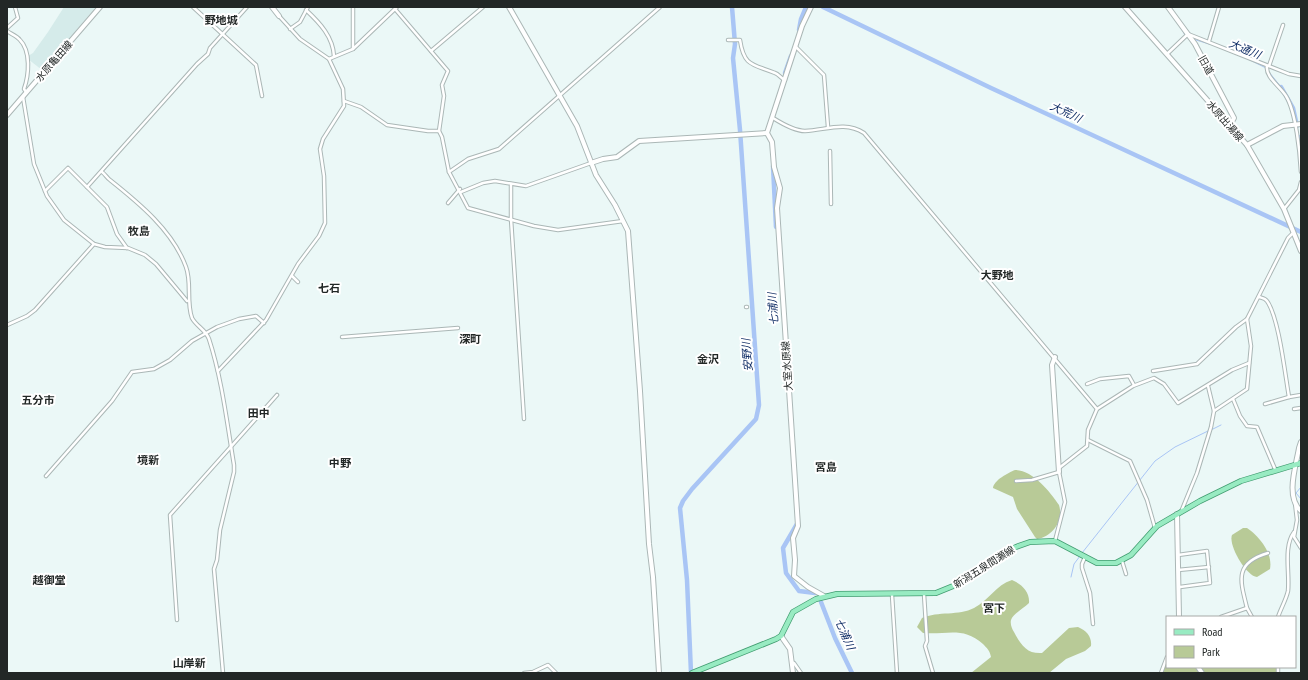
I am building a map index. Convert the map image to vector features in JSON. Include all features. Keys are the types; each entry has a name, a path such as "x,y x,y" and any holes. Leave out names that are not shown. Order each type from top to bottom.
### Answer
{"main road":[{"path":"1055,541 1097,563 1108,564 1122,561 1131,555 1155,528 1179,513 1241,481 1275,469 1298,463"},
{"name":"新潟五泉間瀬線","path":"781,636 790,616 797,608 824,596 837,594 924,594 949,588 963,582 1021,544 1055,541"},
{"path":"694,672 773,641 781,636"}],"street":[{"path":"15,7 18,18 7,29 20,40 25,48 28,73 24,88 27,93"},
{"name":"水原亀田線","path":"7,115 100,7"},
{"path":"193,7 256,65 262,96"},
{"path":"87,187 197,64 208,54 210,48 247,7"},
{"path":"218,372 264,323 305,254 324,228 326,204 320,149 323,139 344,106 342,84 329,59 312,49 290,29 272,7"},
{"path":"352,7 353,49"},
{"path":"431,51 483,7"},
{"path":"509,7 577,126 596,175 624,221 629,238 659,673"},
{"path":"449,172 468,159 499,149 560,94 574,85 588,69 660,7"},
{"path":"448,203 460,191 483,183 495,181 526,186 603,159 617,157 640,141 767,133 811,7"},
{"name":"水原出湯線","path":"1125,7 1247,145 1284,209 1301,251"},
{"name":"旧道","path":"1168,7 1188,34 1234,118 1230,125"},
{"path":"1209,41 1219,7"},
{"path":"290,29 300,22 307,8 332,42 334,56"},
{"path":"329,59 353,49 396,8 448,73 442,85 444,96 439,131 442,137 449,172 468,208 534,226 558,230 624,221"},
{"path":"1283,26 1267,72 1290,103 1297,124 1301,172"},
{"path":"1166,54 1188,34 1209,41 1289,74 1301,76"},
{"path":"729,40 740,40 742,54 751,64 778,73 781,78 786,80"},
{"path":"796,47 823,73 828,127"},
{"path":"23,97 34,164 45,191 64,220 94,244 128,248 145,255 152,260 188,303"},
{"path":"344,101 361,107 387,125 428,131 439,131"},
{"path":"773,118 805,131 828,127 855,128 868,136 1055,357 1097,409"},
{"path":"1247,145 1283,126 1297,124"},
{"name":"大室水原線","path":"767,133 772,142 774,167 780,193 777,208 798,526 793,538 795,560 794,576 808,587 824,596"},
{"path":"830,151 831,204"},
{"path":"45,191 68,168 107,207 117,234 128,248"},
{"path":"102,172 129,194 173,242 186,268 188,303 192,318 206,333 209,339 218,372 234,472 223,518 217,560 214,569 223,673"},
{"path":"1284,209 1298,190 1301,182"},
{"path":"511,184 511,219 524,419"},
{"path":"1153,371 1197,364 1236,327 1247,319 1288,238 1294,233"},
{"path":"7,325 27,316 35,310 94,244"},
{"path":"292,276 298,282"},
{"path":"1259,297 1265,299 1268,304 1276,326 1289,396"},
{"path":"46,476 112,401 132,372 154,369 206,333 239,319 256,316 264,323"},
{"path":"1214,411 1247,388 1251,346 1247,319"},
{"path":"342,337 458,328"},
{"path":"1055,357 1052,365 1059,470 1065,502 1055,541"},
{"path":"1016,482 1032,480 1059,470 1087,446 1088,430 1097,409 1134,385 1154,378 1164,384 1178,402 1208,386 1232,370 1249,363"},
{"path":"1087,384 1100,380 1129,376 1134,385"},
{"path":"1179,616 1179,513 1197,473 1210,431 1214,411 1208,386"},
{"path":"177,620 170,515 277,395"},
{"path":"1265,404 1289,396 1301,395"},
{"path":"1233,399 1240,416 1247,426 1257,427 1275,469"},
{"path":"1294,409 1301,408"},
{"path":"1088,440 1130,461 1139,481 1155,528"},
{"path":"1301,442 1292,492 1295,503 1296,520 1294,537 1301,548"},
{"path":"1295,503 1301,510"},
{"path":"1278,616 1288,590 1290,545 1291,536 1294,532"},
{"path":"1178,555 1207,551 1209,567 1210,583 1180,587"},
{"path":"1251,616 1247,608 1242,578 1244,567 1249,561 1268,552"},
{"path":"1082,555 1082,568 1090,593 1094,624"},
{"path":"1122,561 1126,574"},
{"path":"1178,570 1209,567"},
{"path":"924,594 927,642 925,646 933,673"},
{"path":"892,595 897,673"},
{"path":"1224,616 1247,608"},
{"path":"781,636 790,649 792,673"},
{"path":"1161,673 1166,660"},
{"path":"792,662 801,673"},
{"path":"524,673 533,672 548,666 556,673"}],"shaded area":[{"path":"64,7 96,7 42,70 28,59 28,56 33,53"}],"green space":[{"path":"1015,470 1022,471 1034,478 1046,488 1059,505 1060,517 1056,527 1052,532 1042,538 1037,539 1035,537 1017,509 1013,497 993,488 996,482"},
{"path":"1243,528 1247,528 1260,540 1269,557 1270,569 1257,577 1243,566 1235,552 1231,540 1232,535"},
{"path":"1012,580 1025,589 1029,599 1029,603 1011,620 1013,631 1025,648 1032,652 1042,653 1069,628 1078,627 1084,630 1088,635 1091,640 1091,646 1085,651 1066,659 1049,673 971,673 991,657 987,648 976,638 954,632 923,633 917,627 922,618 928,616 962,612 974,608 1001,585"},
{"path":"1166,657 1166,668 1277,668 1279,673 1161,673"}],"waterway":[{"name":"安野川","path":"691,673 687,580 680,508 683,501 692,489 756,419 759,405 740,130 733,58 735,44 732,7"},
{"name":"七浦川","path":"799,30 801,19 806,7"},
{"name":"大荒川","path":"823,7 991,88 1301,232"},
{"name":"大通川","path":"1181,28 1185,35"},
{"name":"大通川","path":"1193,39 1209,44"},
{"name":"七浦川","path":"785,73 791,56"},
{"name":"大通川","path":"1246,58 1266,68"},
{"name":"大通川","path":"1269,72 1281,87"},
{"name":"大通川","path":"1281,87 1293,108 1297,126"},
{"name":"大通川","path":"1299,137 1301,151"},
{"name":"七浦川","path":"773,166 776,227"},
{"path":"1211,430 1221,425"},
{"path":"1082,553 1155,461 1175,447 1208,431"},
{"path":"1301,487 1296,493 1301,499"},
{"name":"七浦川","path":"797,524 783,548 786,573 799,591 815,593"},
{"path":"1071,577 1074,564 1080,556"},
{"name":"七浦川","path":"821,602 835,638 852,673"}],"district":[{"name":"野地城","path":"221,20"},
{"name":"牧島","path":"139,231"},
{"name":"大野地","path":"997,275"},
{"name":"七石","path":"329,288"},
{"name":"深町","path":"470,339"},
{"name":"金沢","path":"708,359"},
{"name":"五分市","path":"38,400"},
{"name":"田中","path":"259,413"},
{"name":"境新","path":"148,460"},
{"name":"中野","path":"340,463"},
{"name":"宮島","path":"826,467"},
{"name":"越御堂","path":"49,580"},
{"name":"宮下","path":"994,608"},
{"name":"山岸新","path":"189,663"}]}
